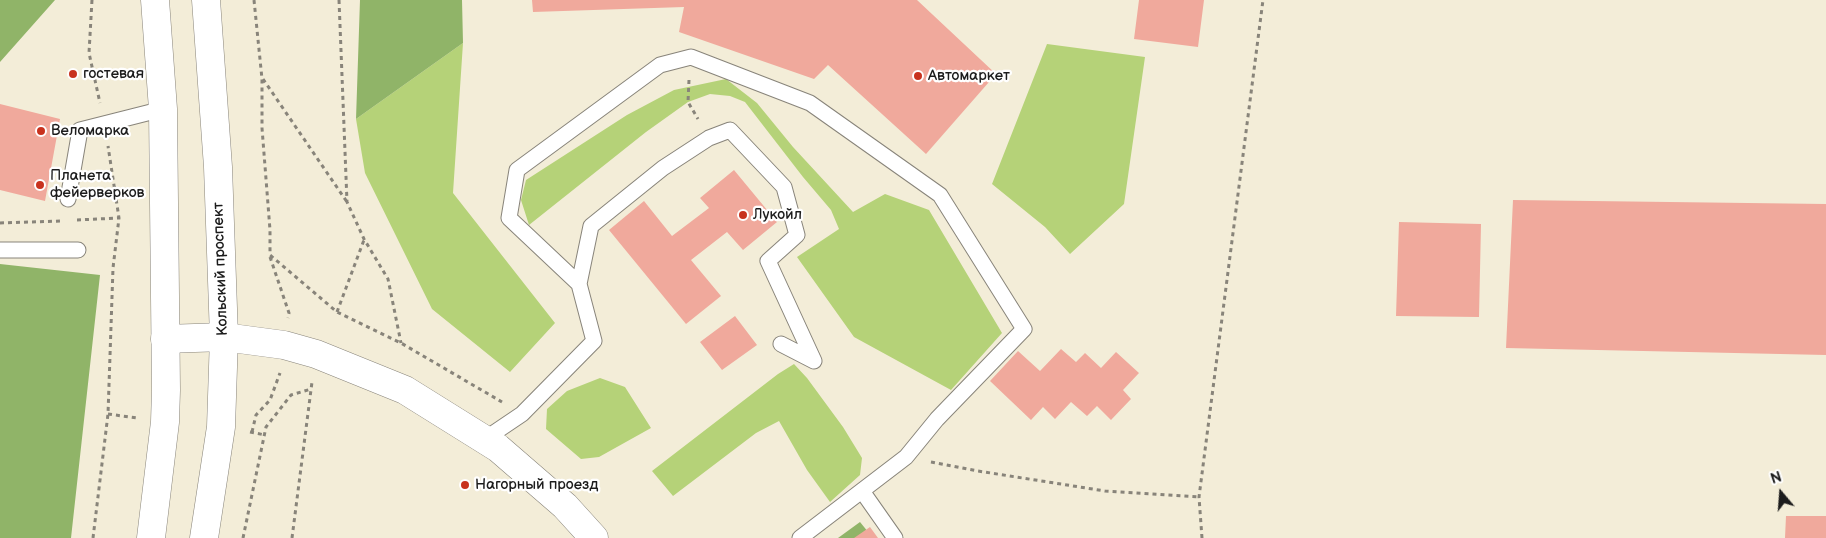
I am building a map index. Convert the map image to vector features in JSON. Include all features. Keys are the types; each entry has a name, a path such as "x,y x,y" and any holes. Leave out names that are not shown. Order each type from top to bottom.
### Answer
{"main road":[{"path":"151,538 165,422 163,109 155,0"},
{"name":"Кольский проспект","path":"204,538 221,427 224,337 218,167 206,0"},
{"path":"165,339 224,337 284,345 316,354 405,390 485,439 565,506 594,538"}],"lane":[{"path":"579,284 509,218 517,170 660,65 691,57 810,103 940,195 1024,329 937,419 906,457 800,538"},
{"path":"68,199 80,130 163,109"},
{"path":"485,439 522,414 594,342 579,284 591,226 663,168 709,138 730,130 784,187 797,234 768,260 814,361 781,344"},
{"path":"0,250 78,250"},
{"path":"862,491 895,538"}],"path":[{"path":"92,0 89,53 104,124 119,218 113,268 108,414 93,538"},
{"path":"254,0 262,79 262,128 270,230 270,255 337,312 401,343 522,414"},
{"path":"339,0 347,202"},
{"path":"1202,538 1199,497 1263,0"},
{"path":"691,57 688,102 709,138"},
{"path":"262,79 347,202 364,239 388,280 401,343"},
{"path":"337,312 364,239"},
{"path":"292,538 316,354"},
{"path":"243,538 266,427 291,395 311,389"},
{"path":"252,432 264,435"},
{"path":"906,457 978,471 1105,491 1199,497"}],"green space":[{"path":"0,0 55,0 0,62"},
{"path":"360,0 462,0 463,43 356,119"},
{"path":"463,43 453,193 555,323 510,372 432,309 365,173 356,119"},
{"path":"1047,44 1145,57 1124,204 1070,254 1045,227 992,184"},
{"path":"726,79 757,103 793,147 853,212 885,194 929,210 1002,333 951,390 854,337 797,257 839,229 831,210 745,102 730,96 710,94 688,102 646,132 529,225 521,200 526,180 627,115 674,90"},
{"path":"0,264 100,275 71,538 0,538"},
{"path":"794,364 807,378 843,427 862,458 860,475 830,502 807,470 779,421 756,433 673,496 652,471 778,374"},
{"path":"600,378 625,387 651,428 599,457 581,459 546,429 547,409 567,391"},
{"path":"860,522 873,538 838,538"}],"building":[{"name":"Автомаркет","path":"532,0 917,0 996,74 926,154 828,65 814,79 679,32 684,7 533,12"},
{"path":"1139,0 1204,0 1198,47 1134,39"},
{"path":"0,104 60,119 45,201 0,190"},
{"path":"734,170 777,222 743,250 727,232 691,260 721,296 686,324 609,230 644,201 672,236 709,208 700,198"},
{"path":"1513,200 1826,204 1826,355 1506,348"},
{"path":"1399,222 1481,224 1479,317 1396,316"},
{"path":"735,316 757,345 722,370 700,342"},
{"path":"1061,349 1076,362 1085,353 1101,368 1116,352 1139,373 1123,390 1131,399 1111,420 1097,406 1087,416 1071,402 1055,419 1043,407 1031,420 990,381 1018,351 1040,371"},
{"path":"1786,516 1826,516 1826,538 1785,538"},
{"path":"870,527 878,538 854,538"}],"place":[{"name":"гостевая","path":"73,74"},
{"name":"Автомаркет","path":"918,76"},
{"name":"Веломарка","path":"41,131"},
{"name":"Планета фейерверков","path":"40,185"},
{"name":"Лукойл","path":"743,215"},
{"name":"Нагорный проезд","path":"465,485"}]}
